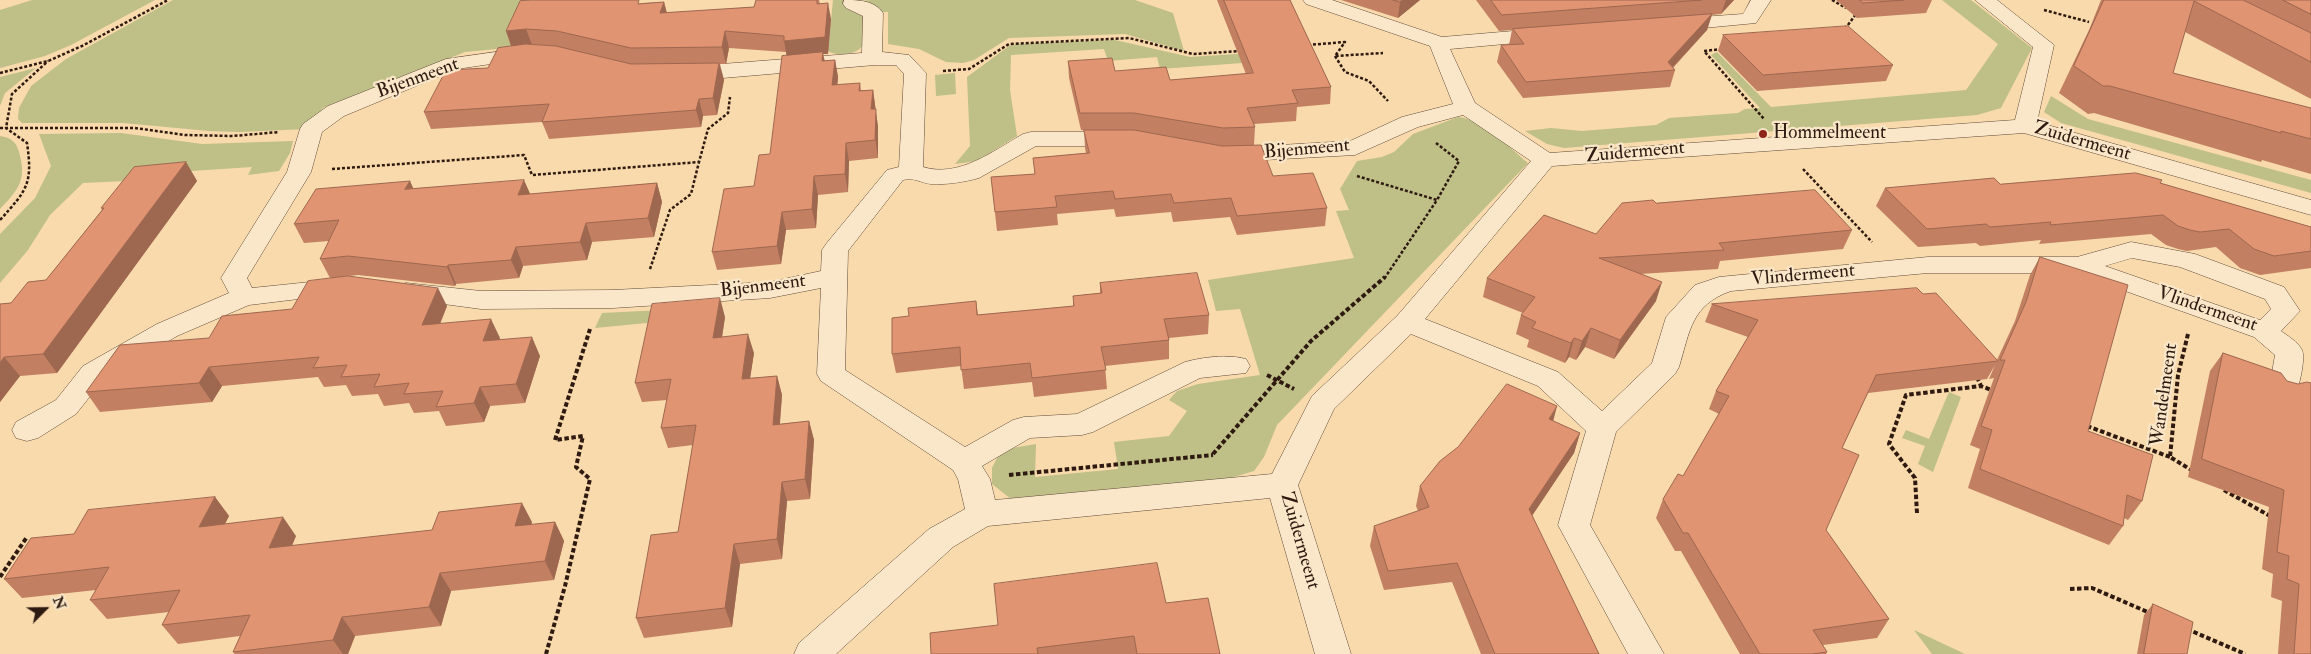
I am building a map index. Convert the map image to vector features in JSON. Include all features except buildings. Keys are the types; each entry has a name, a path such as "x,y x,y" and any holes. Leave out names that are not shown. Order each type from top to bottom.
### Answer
{"street":[{"path":"854,0 854,4 873,13 872,57"},
{"path":"1313,0 1440,46 1570,33"},
{"path":"1650,26 1749,19 1761,0"},
{"path":"1985,0 2044,45 2025,126"},
{"path":"1440,46 1466,108 1545,160"},
{"name":"Bijenmeent","path":"311,129 336,111 453,63 532,53 555,55"},
{"path":"664,73 734,72 872,57 902,59 915,73 911,172 932,177 971,173 1031,139 1144,140"},
{"name":"Bijenmeent","path":"1203,151 1222,155 1310,152 1355,148 1410,122 1466,108"},
{"name":"Zuidermeent","path":"1333,654 1282,485 1322,403 1407,322 1545,160 2025,126 2311,208"},
{"path":"244,297 234,278 299,172 311,129"},
{"name":"Bijenmeent","path":"911,172 895,175 835,250 831,374 964,462 974,479 982,514"},
{"name":"Vlindermeent","path":"1602,428 1666,367 1680,317 1704,291 1728,283 1928,265 2078,265 2131,250 2186,260 2276,293 2286,312 2264,331 2078,265"},
{"name":"Bijenmeent","path":"27,430 66,408 93,373 167,330 244,297 358,285 480,300 599,299 770,290 833,277"},
{"path":"1407,322 1548,378 1602,428 1574,525 1646,654"},
{"path":"2264,331 2289,352 2284,390"},
{"path":"964,462 1024,428 1082,424 1195,369 1236,366"},
{"path":"812,654 941,538 982,514 1282,485"}],"path":[{"path":"0,73 48,61 82,46 168,0"},
{"path":"2038,6 2089,22"},
{"path":"915,73 969,69 1009,44 1129,38 1193,54 1240,50"},
{"path":"1307,45 1345,42 1335,56"},
{"path":"1335,56 1440,46"},
{"path":"1213,454 1311,341 1385,278 1437,200 1459,161 1410,122 1369,81 1345,72 1335,56"},
{"path":"6,128 12,94 48,61"},
{"path":"640,297 670,210 691,194 708,129 728,113 734,72"},
{"path":"0,128 136,128 184,134 233,136 311,129"},
{"path":"0,220 28,188 31,166 27,143 6,128"},
{"path":"1310,152 1331,168 1437,200"},
{"path":"299,172 524,155 532,175 699,162"},
{"path":"546,654 565,586 590,479 576,467 583,436 555,440 599,299"},
{"name":"Wandelmeent","path":"2170,457 2178,375 2195,307"},
{"path":"1236,366 1264,374 1322,403"},
{"path":"1917,513 1915,478 1889,444 1906,395 1981,386 1999,393"},
{"name":"Wandelmeent","path":"2080,423 2170,457 2195,473"},
{"path":"2220,488 2262,514 2278,519"},
{"path":"0,577 27,537"},
{"path":"2070,589 2092,588 2155,615"},
{"path":"2182,627 2245,654"}],"green space":[{"path":"32,0 155,0 71,45 45,56 0,68 0,10"},
{"path":"173,0 543,0 527,46 465,52 323,108 306,129 240,132 209,131 123,123 22,123 18,119 19,108 31,86 66,59"},
{"path":"833,0 847,0 846,8 865,17 864,42 859,50 849,54 837,54 828,51"},
{"path":"1135,0 1173,13 1184,51 1125,34 1009,38 974,60 963,63 946,62 919,49 888,44 888,12 881,12 862,1"},
{"path":"1942,0 1971,0 2032,48 2001,108 1977,115 1564,148 1547,144 1525,131 1551,128 1582,131 1656,125 1669,118 1738,113 1745,109 1760,108 1711,55 1717,52 1771,107 1966,90 1998,44"},
{"path":"1115,40 1190,57 1252,53 1256,62 1160,69 1157,57 1108,61 1104,49 1011,55 1010,90 1017,136 977,161 955,164 970,146 967,77 1009,46 1017,44"},
{"path":"36,68 5,93 0,106 0,77"},
{"path":"955,73 956,94 936,96 935,75"},
{"path":"2051,96 2088,119 2311,180 2311,193 2061,123 2044,112"},
{"path":"1458,117 1478,123 1528,163 1277,425 1264,457 1254,471 1224,480 1016,503 992,484 992,468 1001,450 1036,444 1035,477 1118,469 1114,442 1169,436 1187,411 1169,400 1177,391 1198,384 1260,375 1240,309 1216,311 1208,280 1354,258 1336,211 1349,210 1340,189 1357,161 1382,157 1394,152 1413,134"},
{"path":"121,133 202,144 293,141 290,153 279,171 248,175 252,167 176,172 148,180 83,183 50,215 28,250 0,283 0,234 35,198 51,166 39,134"},
{"path":"0,136 10,139 15,143 19,152 22,177 12,196 0,209"},
{"path":"662,310 657,322 595,328 602,313"},
{"path":"1949,392 1961,397 1933,472 1918,464 1925,446 1902,438 1906,430 1929,439"},
{"path":"1914,630 1965,654 1932,654"}],"place":[{"name":"Hommelmeent","path":"1763,134"}]}
